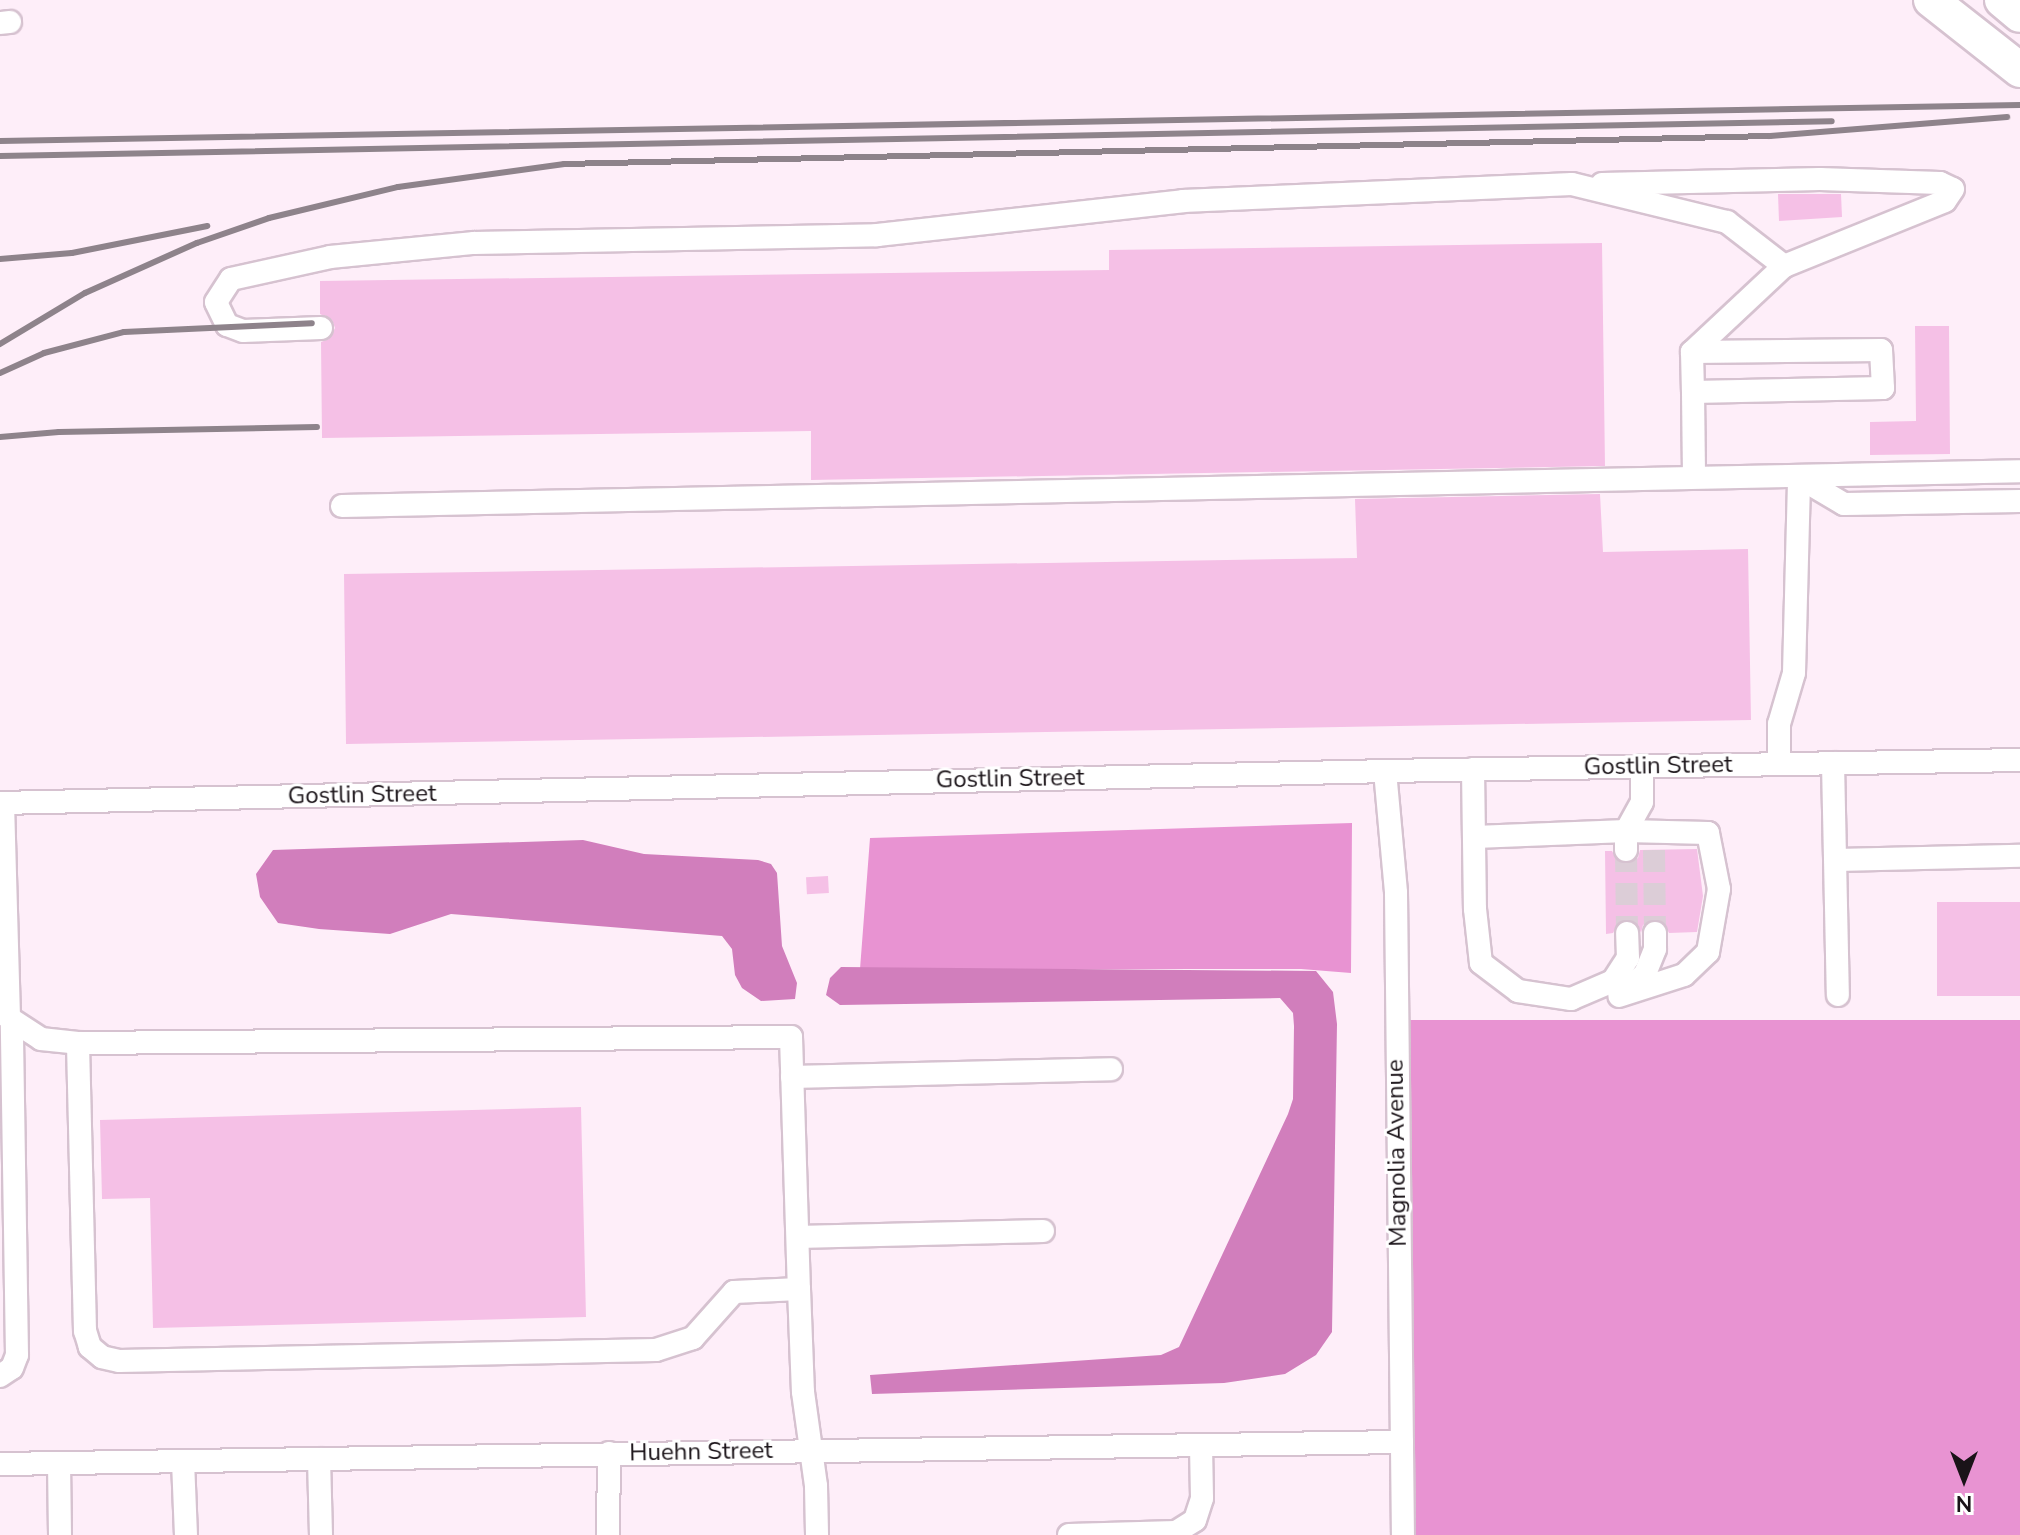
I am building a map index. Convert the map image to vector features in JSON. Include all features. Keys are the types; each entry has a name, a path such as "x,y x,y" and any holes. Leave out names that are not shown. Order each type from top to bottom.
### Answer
{"highway":[{"path":"1931,0 2020,70"},
{"path":"2002,0 2020,15"}],"street":[{"path":"321,328 243,331 227,325 216,302 231,279 330,257 474,243 877,235 1183,201 1572,184 1820,179 1940,183 1953,189 1945,201 1784,266 1692,352 1694,477"},
{"path":"1572,184 1727,222 1784,266"},
{"path":"1692,352 1881,350 1883,388 1693,392"},
{"path":"342,506 2020,471"},
{"path":"1799,477 1844,504 2020,501"},
{"path":"1779,764 1779,724 1794,673 1799,477"},
{"name":"Gostlin Street","path":"2,803 1473,769 2020,760"},
{"path":"1833,763 1838,995"},
{"path":"1642,766 1642,802 1654,841"},
{"path":"1473,769 1475,909 1481,963 1518,991 1571,999 1619,996 1684,975 1708,952 1719,889 1708,833 1654,841 1475,837"},
{"name":"Magnolia Avenue","path":"1385,771 1396,893 1395,1033 1403,1535"},
{"path":"1626,841 1642,802"},
{"path":"0,1376 12,1368 17,1355 12,1020 3,894 2,803"},
{"path":"1837,860 2020,856"},
{"path":"1571,999 1613,981 1628,958 1627,933"},
{"path":"1619,996 1645,974 1655,949 1655,933"},
{"path":"12,1020 41,1039 78,1043 791,1037 803,1392 817,1535"},
{"path":"78,1043 85,1331 90,1347 102,1357 119,1361 656,1350 693,1338 734,1292 799,1289"},
{"path":"792,1077 1111,1069"},
{"path":"798,1237 1043,1231"},
{"name":"Huehn Street","path":"0,1464 1402,1442"},
{"path":"1069,1535 1176,1532 1195,1520 1202,1498 1201,1445"},
{"path":"608,1535 609,1453"},
{"path":"319,1459 321,1535"},
{"path":"183,1461 186,1535"},
{"path":"59,1463 60,1535"}],"shaded area":[{"path":"1352,823 1351,973 1301,969 860,969 870,838"},
{"path":"583,840 644,854 758,860 771,864 777,873 782,946 797,983 795,999 761,1001 742,988 735,975 732,949 722,936 451,914 390,934 319,929 278,923 260,897 256,874 273,850"},
{"path":"841,967 1316,971 1333,992 1337,1024 1332,1332 1316,1355 1285,1374 1224,1383 872,1394 870,1375 1161,1355 1179,1347 1288,1114 1293,1099 1294,1026 1293,1013 1280,998 840,1005 826,995 830,978"},
{"path":"1395,1020 2020,1020 2020,1535 1395,1535"}],"building":[{"path":"1778,194 1841,194 1842,217 1779,221"},
{"path":"1602,243 1605,466 811,480 811,431 322,438 321,342 329,339 335,328 332,320 320,314 320,281 1109,270 1109,250"},
{"path":"1915,326 1949,326 1950,454 1870,455 1870,422 1916,421"},
{"path":"1600,494 1603,552 1748,549 1751,720 346,744 344,574 1357,558 1355,499"},
{"path":"1697,849 1703,896 1697,932 1669,933 1663,921 1654,919 1643,925 1641,933 1638,925 1627,919 1619,922 1613,933 1606,934 1605,851 1612,851 1618,862 1627,864 1638,858 1640,850"},
{"path":"828,876 829,893 807,894 806,877"},
{"path":"1937,902 2020,902 2020,996 1937,996"},
{"path":"581,1107 586,1317 153,1328 150,1198 102,1199 100,1120"}],"tunnel":[{"path":"1626,850 1627,933"},
{"path":"1654,850 1655,933"}],"railway":[{"path":"0,141 2020,105"},
{"path":"0,344 85,293 197,243 269,218 398,187 564,164 1770,136 2007,117"},
{"path":"0,156 1832,121"},
{"path":"0,259 72,253 207,226"},
{"path":"0,373 44,353 124,332 312,323"},
{"path":"0,437 59,432 317,427"}]}
